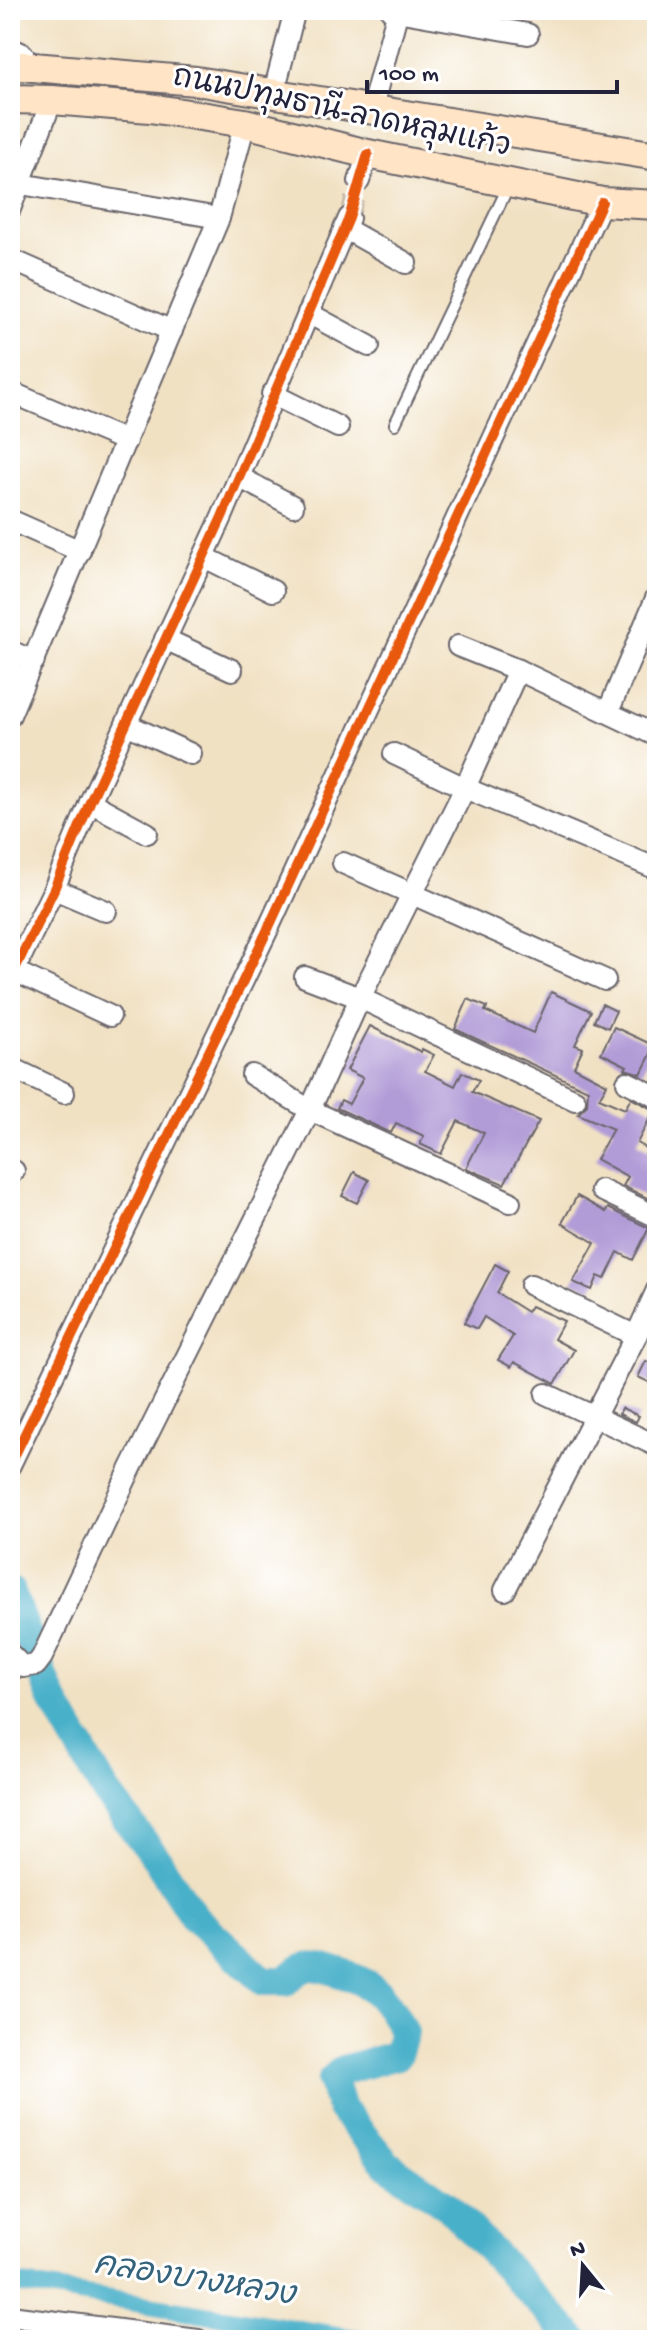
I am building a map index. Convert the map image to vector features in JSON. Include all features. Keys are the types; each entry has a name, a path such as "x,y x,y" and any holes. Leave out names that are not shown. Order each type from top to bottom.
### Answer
{"main road":[{"name":"ถนนปทุมธานี-ลาดหลุมแก้ว","path":"16,59 274,92 371,111 657,156"},
{"name":"ถนนปทุมธานี-ลาดหลุมแก้ว","path":"10,99 150,108 245,123 368,154 510,184 602,202 657,205"}],"street":[{"path":"274,92 295,10"},
{"path":"371,111 396,11 528,34"},
{"path":"10,209 52,100"},
{"path":"10,715 219,218 245,123"},
{"path":"359,181 368,154"},
{"path":"21,184 219,218"},
{"path":"10,1465 268,929 602,202"},
{"path":"110,1016 12,975 204,557 346,223 406,263"},
{"path":"10,259 172,331"},
{"path":"308,313 369,346"},
{"path":"10,392 126,441"},
{"path":"272,394 338,427"},
{"path":"239,477 293,506"},
{"path":"10,520 80,551"},
{"path":"204,557 273,591"},
{"path":"608,712 657,596"},
{"path":"165,639 232,670"},
{"path":"458,646 518,670 657,736"},
{"path":"10,651 34,661"},
{"path":"10,1654 23,1667 36,1665 42,1657 131,1468 310,1110 360,998 414,894 518,670"},
{"path":"126,724 191,754"},
{"path":"394,754 465,788 657,869"},
{"path":"90,802 147,833"},
{"path":"343,863 605,980"},
{"path":"54,889 106,911"},
{"path":"305,977 360,998 575,1100"},
{"path":"10,1067 64,1093"},
{"path":"252,1075 310,1110 510,1202"},
{"path":"627,1082 657,1097"},
{"path":"601,1190 657,1217"},
{"path":"531,1285 646,1327"},
{"path":"505,1590 595,1415 646,1327 657,1290"},
{"path":"546,1394 657,1446"},
{"path":"10,2316 198,2340"}],"lane":[{"path":"395,424 510,184"}],"building":[{"path":"551,992 591,1011 575,1045 583,1048 574,1067 607,1084 599,1098 625,1109 631,1098 654,1110 637,1143 657,1155 657,1203 623,1186 628,1177 596,1159 613,1129 578,1114 587,1105 588,1090 455,1029 468,999 487,1007 485,1011 533,1033"},
{"path":"602,1004 616,1011 608,1028 594,1021"},
{"path":"370,1026 421,1052 422,1049 434,1055 425,1071 455,1086 462,1072 479,1080 472,1092 539,1121 504,1184 466,1168 484,1133 458,1121 441,1154 420,1144 424,1136 396,1123 391,1133 337,1108 341,1100 349,1104 363,1078 347,1070"},
{"path":"614,1027 655,1046 641,1074 625,1069 627,1066 601,1053"},
{"path":"354,1172 369,1180 357,1203 342,1196"},
{"path":"577,1196 606,1212 608,1208 649,1228 633,1260 618,1252 605,1279 598,1276 592,1290 573,1282 595,1243 562,1223"},
{"path":"495,1264 508,1271 497,1293 527,1312 531,1306 564,1321 554,1339 574,1350 555,1384 514,1362 511,1367 498,1360 513,1336 484,1317 477,1329 464,1323"},
{"path":"646,1361 657,1366 657,1386 638,1377"},
{"path":"622,1408 639,1416 636,1422 619,1414"}],"waterway":[{"path":"10,1591 52,1698 105,1791 156,1858 194,1917 264,1981 286,1981 299,1970 310,1966 329,1969 361,1981 378,1993 391,2009 404,2032 397,2055 343,2070 332,2080 341,2109 387,2164 449,2207 575,2340"},
{"name":"คลองบางหลวง","path":"10,2283 369,2340"}],"tunnel":[{"path":"349,218 359,181"}],"cycle path":[{"path":"10,979 54,889 90,802 222,517 349,218 368,154"},
{"path":"10,1465 268,929 602,202"}]}
